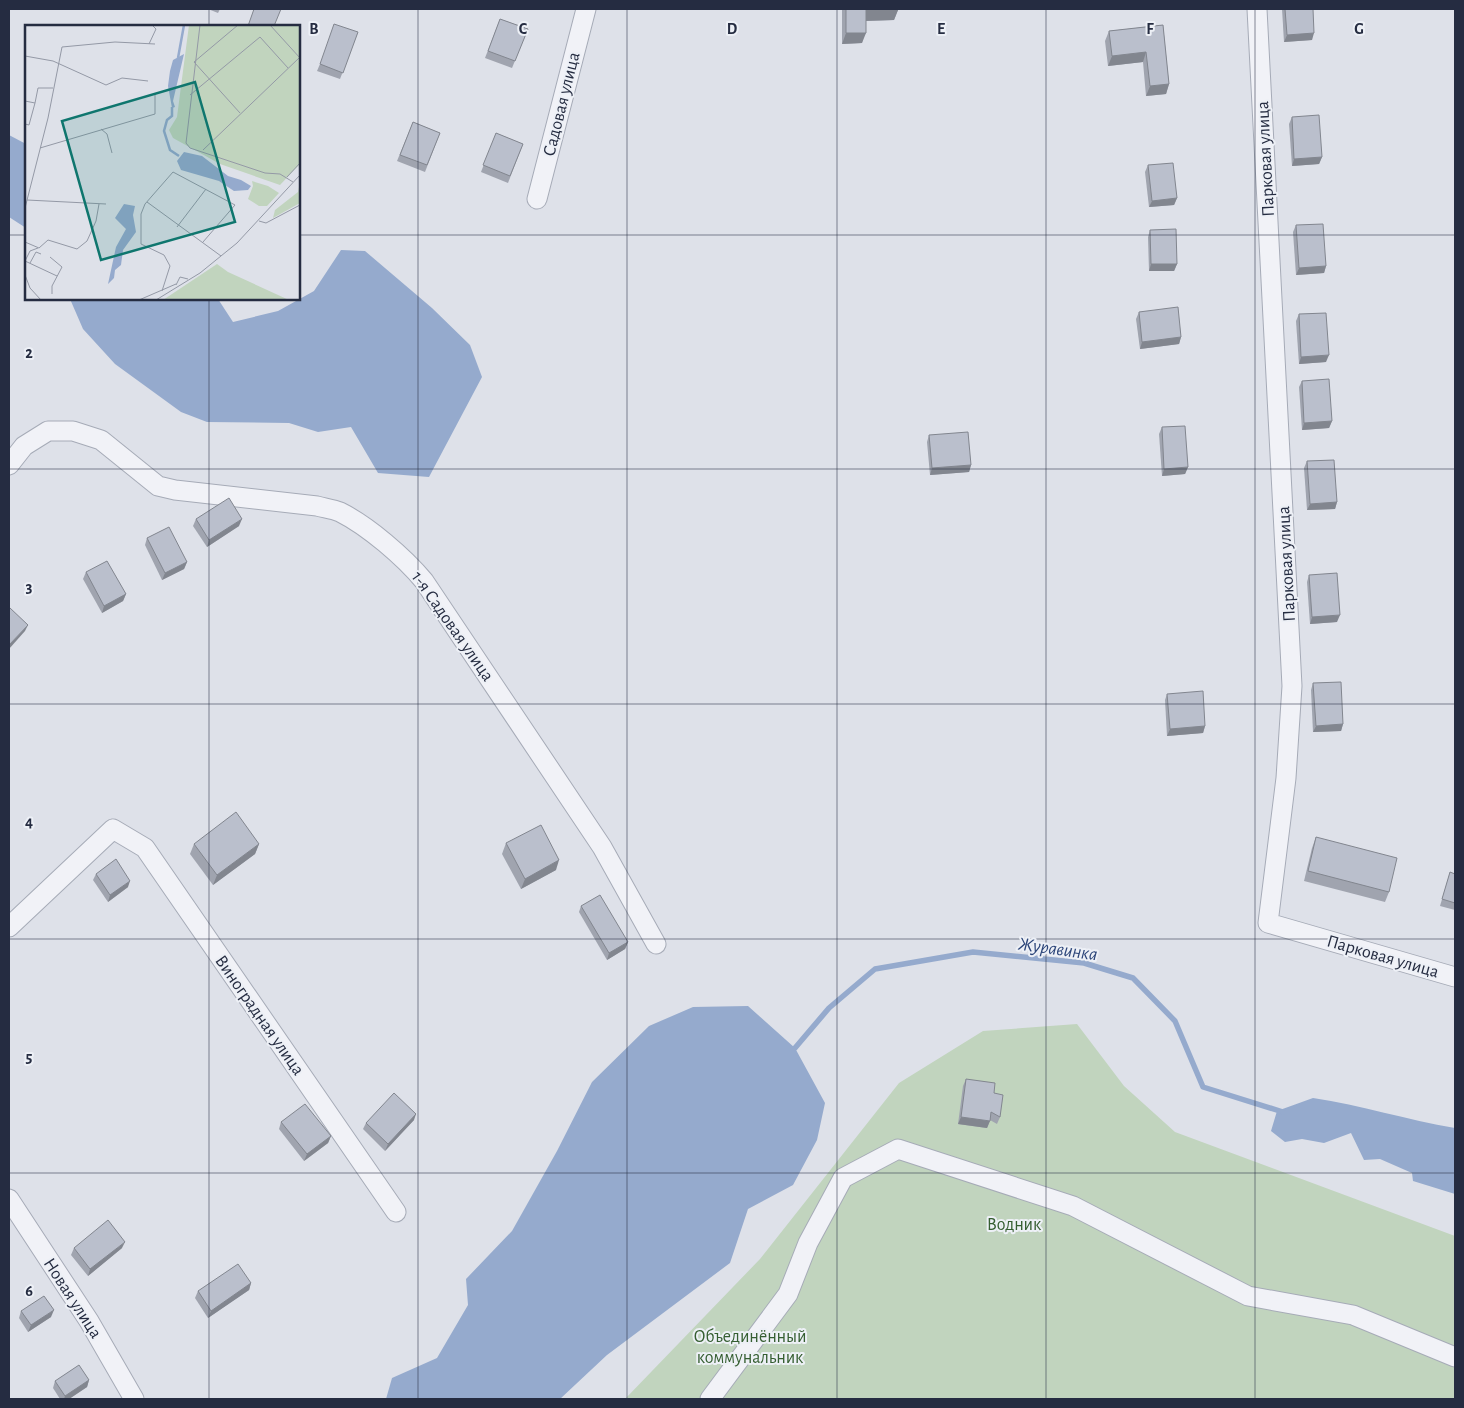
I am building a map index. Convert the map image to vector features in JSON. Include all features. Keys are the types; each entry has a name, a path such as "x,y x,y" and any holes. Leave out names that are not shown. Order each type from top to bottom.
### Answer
{"street":[{"name":"Садовая улица","path":"537,199 586,9"},
{"name":"Парковая улица","path":"1257,9 1292,686 1286,778 1268,923 1455,977"},
{"name":"1-я Садовая улица","path":"9,465 24,446 48,431 73,431 101,440 158,486 175,490 317,506 339,512 360,524 409,563 424,581 602,847 656,944"},
{"name":"Виноградная улица","path":"9,927 113,829 145,848 396,1212"},
{"path":"710,1399 788,1294 808,1243 844,1178 898,1149 1073,1206 1248,1296 1354,1314 1455,1357"},
{"name":"Новая улица","path":"9,1199 89,1321 134,1399"}],"green space":[{"name":"Водник","path":"1077,1024 1124,1086 1175,1132 1455,1236 1455,1399 625,1399 760,1259 899,1083 983,1031"}],"water":[{"path":"9,135 25,143 25,227 9,217"},
{"path":"341,250 365,251 432,308 470,345 482,377 429,477 378,473 351,427 318,432 289,423 207,422 181,412 115,364 83,329 70,300 219,300 233,322 278,311 314,291"},
{"path":"748,1006 795,1048 825,1103 817,1140 793,1185 748,1209 730,1263 607,1355 560,1399 386,1399 392,1378 437,1358 468,1305 466,1279 512,1231 557,1151 592,1082 649,1026 693,1007"},
{"path":"1313,1098 1455,1128 1455,1194 1413,1181 1412,1173 1380,1159 1364,1160 1351,1133 1324,1143 1302,1139 1285,1142 1271,1131 1277,1111"}],"building":[{"path":"254,9 281,9 274,25 248,25"},
{"path":"846,9 898,10 866,10 866,33 846,33"},
{"path":"1285,9 1313,9 1314,33 1287,35"},
{"path":"500,19 528,29 515,61 488,51"},
{"path":"334,24 358,32 343,73 320,64"},
{"path":"1163,25 1169,84 1150,86 1146,52 1112,56 1109,31"},
{"path":"1319,115 1322,157 1294,159 1292,117"},
{"path":"413,122 440,133 427,165 400,155"},
{"path":"496,133 523,144 510,176 483,165"},
{"path":"1173,163 1177,198 1152,201 1148,165"},
{"path":"1323,224 1326,266 1299,268 1296,225"},
{"path":"1176,229 1177,264 1151,264 1150,230"},
{"path":"1178,307 1181,337 1142,342 1139,312"},
{"path":"1326,313 1329,355 1301,357 1299,314"},
{"path":"1329,379 1332,421 1304,423 1302,381"},
{"path":"1185,426 1188,467 1164,469 1162,427"},
{"path":"968,432 971,465 932,468 929,435"},
{"path":"1334,460 1337,502 1310,504 1307,461"},
{"path":"229,498 242,519 209,540 196,519"},
{"path":"169,527 187,562 165,573 147,538"},
{"path":"107,561 126,594 104,606 86,572"},
{"path":"1337,573 1340,615 1312,617 1309,575"},
{"path":"10,608 28,625 9,645 9,610"},
{"path":"1341,682 1343,724 1316,726 1313,683"},
{"path":"1203,691 1205,726 1170,729 1167,694"},
{"path":"236,812 259,844 217,875 194,844"},
{"path":"541,825 559,860 525,879 506,843"},
{"path":"1316,837 1397,858 1389,892 1308,871"},
{"path":"116,859 130,881 110,895 96,874"},
{"path":"1450,872 1455,874 1455,903 1442,899"},
{"path":"600,895 628,942 609,953 581,906"},
{"path":"966,1079 995,1083 994,1093 1003,1095 1000,1117 991,1112 990,1121 961,1117"},
{"path":"394,1093 416,1114 388,1144 366,1123"},
{"path":"305,1104 331,1136 307,1154 281,1122"},
{"path":"108,1220 125,1242 90,1269 74,1248"},
{"path":"238,1264 251,1283 211,1311 198,1291"},
{"path":"44,1296 54,1310 31,1325 21,1311"},
{"path":"79,1365 89,1380 65,1396 55,1381"}],"waterway":[{"name":"Журавинка","path":"795,1048 829,1008 875,969 973,952 1084,963 1133,978 1175,1021 1203,1087 1283,1112"}],"park label":[{"name":"Объединённый коммунальник","path":"750,1346"}]}
